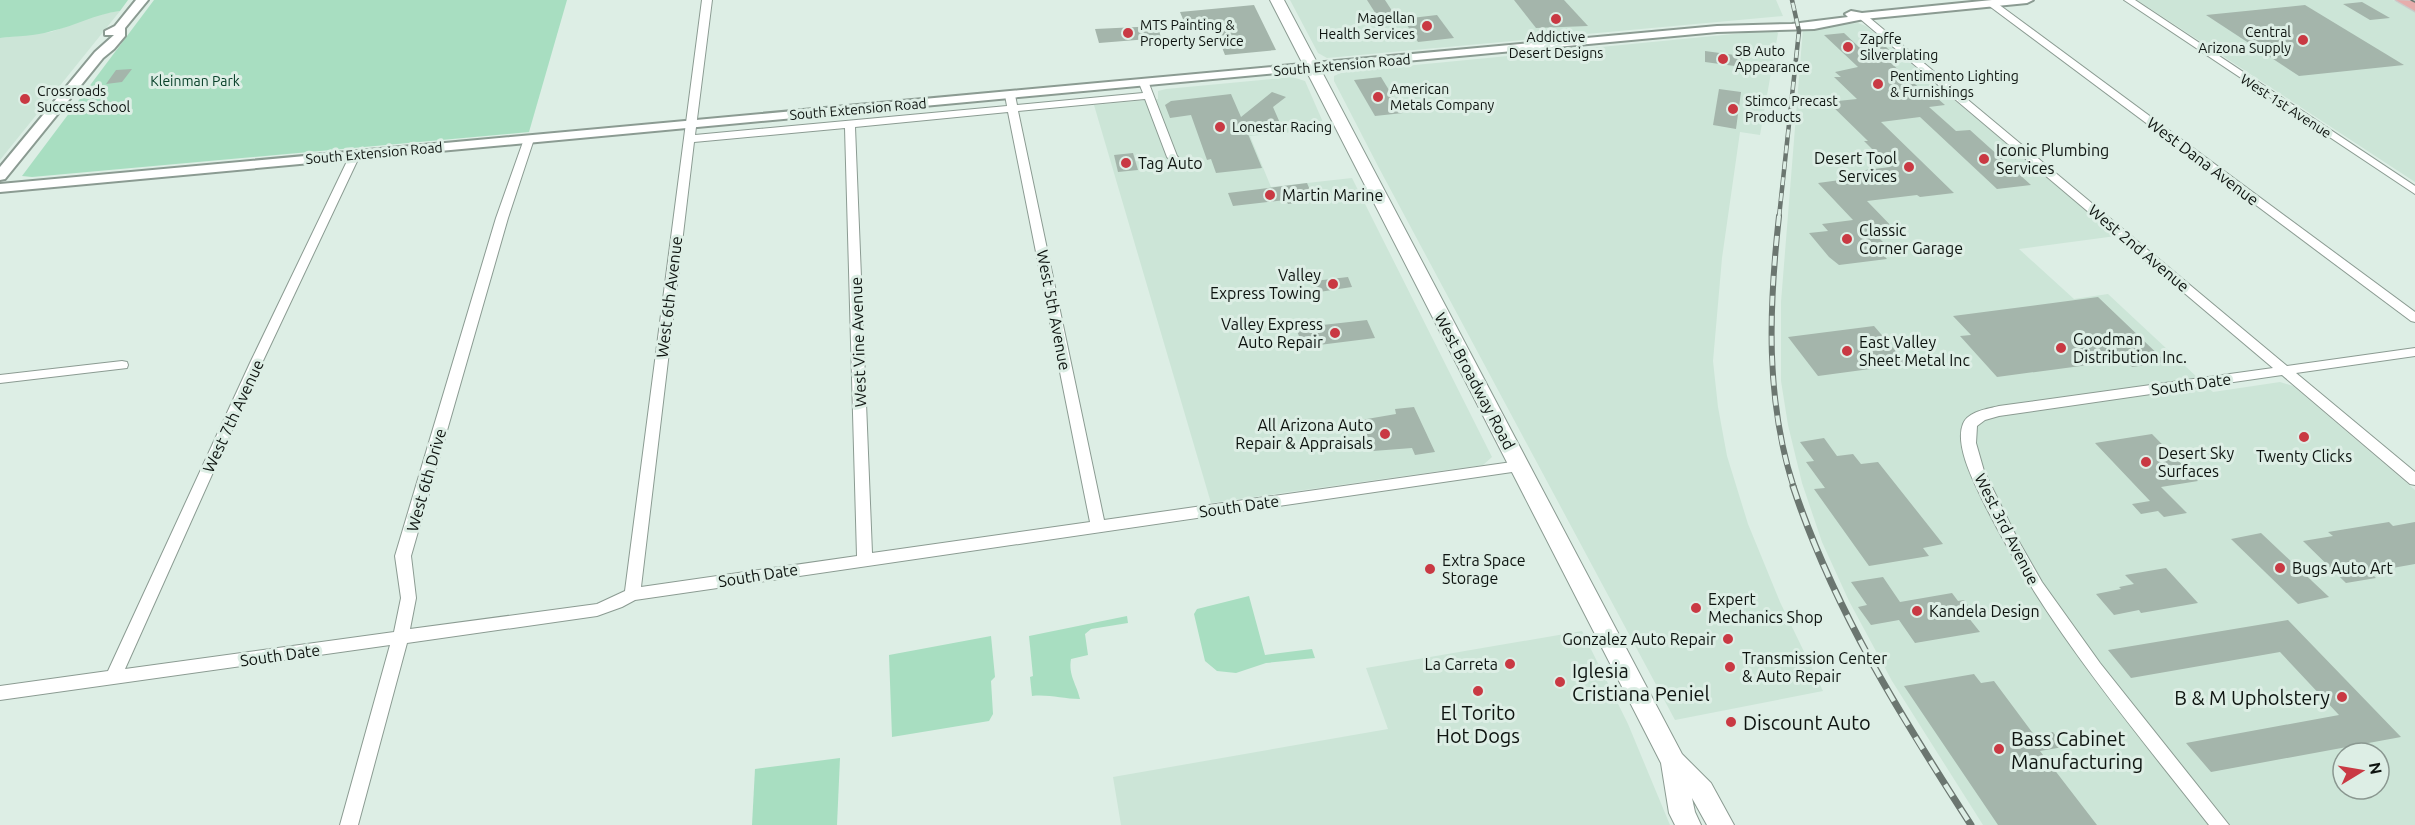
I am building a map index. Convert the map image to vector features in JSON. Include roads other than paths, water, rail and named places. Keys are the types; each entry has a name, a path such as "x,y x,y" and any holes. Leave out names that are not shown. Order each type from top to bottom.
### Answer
{"main road":[{"name":"West Broadway Road","path":"1277,0 1673,762 1682,813 1688,825"},
{"path":"2403,0 2415,7"},
{"name":"West Broadway Road","path":"1673,762 1702,791 1721,825"}],"street":[{"path":"0,176 99,55 110,47 121,34 119,28 142,0"},
{"name":"West 6th Avenue","path":"632,594 707,0"},
{"name":"South Extension Road","path":"0,188 1717,29 1740,31 1798,26 1853,20 1862,15 2027,0"},
{"name":"West 1st Avenue","path":"2129,0 2415,191"},
{"name":"West Dana Avenue","path":"1991,3 2415,318"},
{"name":"West 2nd Avenue","path":"1862,15 2415,480"},
{"path":"1144,83 1172,157 1182,167"},
{"name":"West 5th Avenue","path":"1010,95 1098,526"},
{"name":"South Extension Road","path":"689,139 1148,96"},
{"name":"West Vine Avenue","path":"850,124 865,559"},
{"name":"West 6th Drive","path":"349,825 402,639 410,595 405,576 404,556 502,218 529,139"},
{"name":"West 7th Avenue","path":"113,678 256,363 355,155"},
{"name":"South Date","path":"1970,424 1980,416 1999,411 2415,352"},
{"path":"0,379 122,365"},
{"name":"West 3rd Avenue","path":"1970,424 1969,444 1976,471 2002,527 2038,591 2067,633 2220,825"},
{"name":"South Date","path":"2,696 113,678 597,610 617,603 632,594 1519,466"}],"tram line":[{"path":"2411,0 2415,2"}],"railway":[{"path":"1779,217 1799,31 1792,0"},
{"path":"1779,216 1773,284 1772,353 1778,421 1794,488"},
{"path":"1793,486 1828,576 1871,661 1971,825"}],"place":[{"name":"Addictive Desert Designs","path":"1556,19"},
{"name":"Magellan Health Services","path":"1427,26"},
{"name":"MTS Painting & Property Service","path":"1128,33"},
{"name":"Central Arizona Supply","path":"2303,40"},
{"name":"Zapffe Silverplating","path":"1848,47"},
{"name":"SB Auto Appearance","path":"1723,59"},
{"name":"Pentimento Lighting & Furnishings","path":"1878,84"},
{"name":"American Metals Company","path":"1378,97"},
{"name":"Crossroads Success School","path":"25,99"},
{"name":"Stimco Precast Products","path":"1733,109"},
{"name":"Lonestar Racing","path":"1220,127"},
{"name":"Iconic Plumbing Services","path":"1984,159"},
{"name":"Tag Auto","path":"1126,163"},
{"name":"Desert Tool Services","path":"1909,167"},
{"name":"Martin Marine","path":"1270,195"},
{"name":"Classic Corner Garage","path":"1847,239"},
{"name":"Valley Express Towing","path":"1333,284"},
{"name":"Valley Express Auto Repair","path":"1335,333"},
{"name":"Goodman Distribution Inc.","path":"2061,348"},
{"name":"East Valley Sheet Metal Inc","path":"1847,351"},
{"name":"All Arizona Auto Repair & Appraisals","path":"1385,434"},
{"name":"Twenty Clicks","path":"2304,437"},
{"name":"Desert Sky Surfaces","path":"2146,462"},
{"name":"Bugs Auto Art","path":"2280,568"},
{"name":"Extra Space Storage","path":"1430,569"},
{"name":"Expert Mechanics Shop","path":"1696,608"},
{"name":"Kandela Design","path":"1917,611"},
{"name":"Gonzalez Auto Repair","path":"1728,639"},
{"name":"La Carreta","path":"1510,664"},
{"name":"Transmission Center & Auto Repair","path":"1730,667"},
{"name":"Iglesia Cristiana Peniel","path":"1560,682"},
{"name":"El Torito Hot Dogs","path":"1478,691"},
{"name":"B & M Upholstery","path":"2342,697"},
{"name":"Discount Auto","path":"1731,722"},
{"name":"Bass Cabinet Manufacturing","path":"1999,749"}],"park label":[{"name":"Kleinman Park","path":"195,81"}]}
